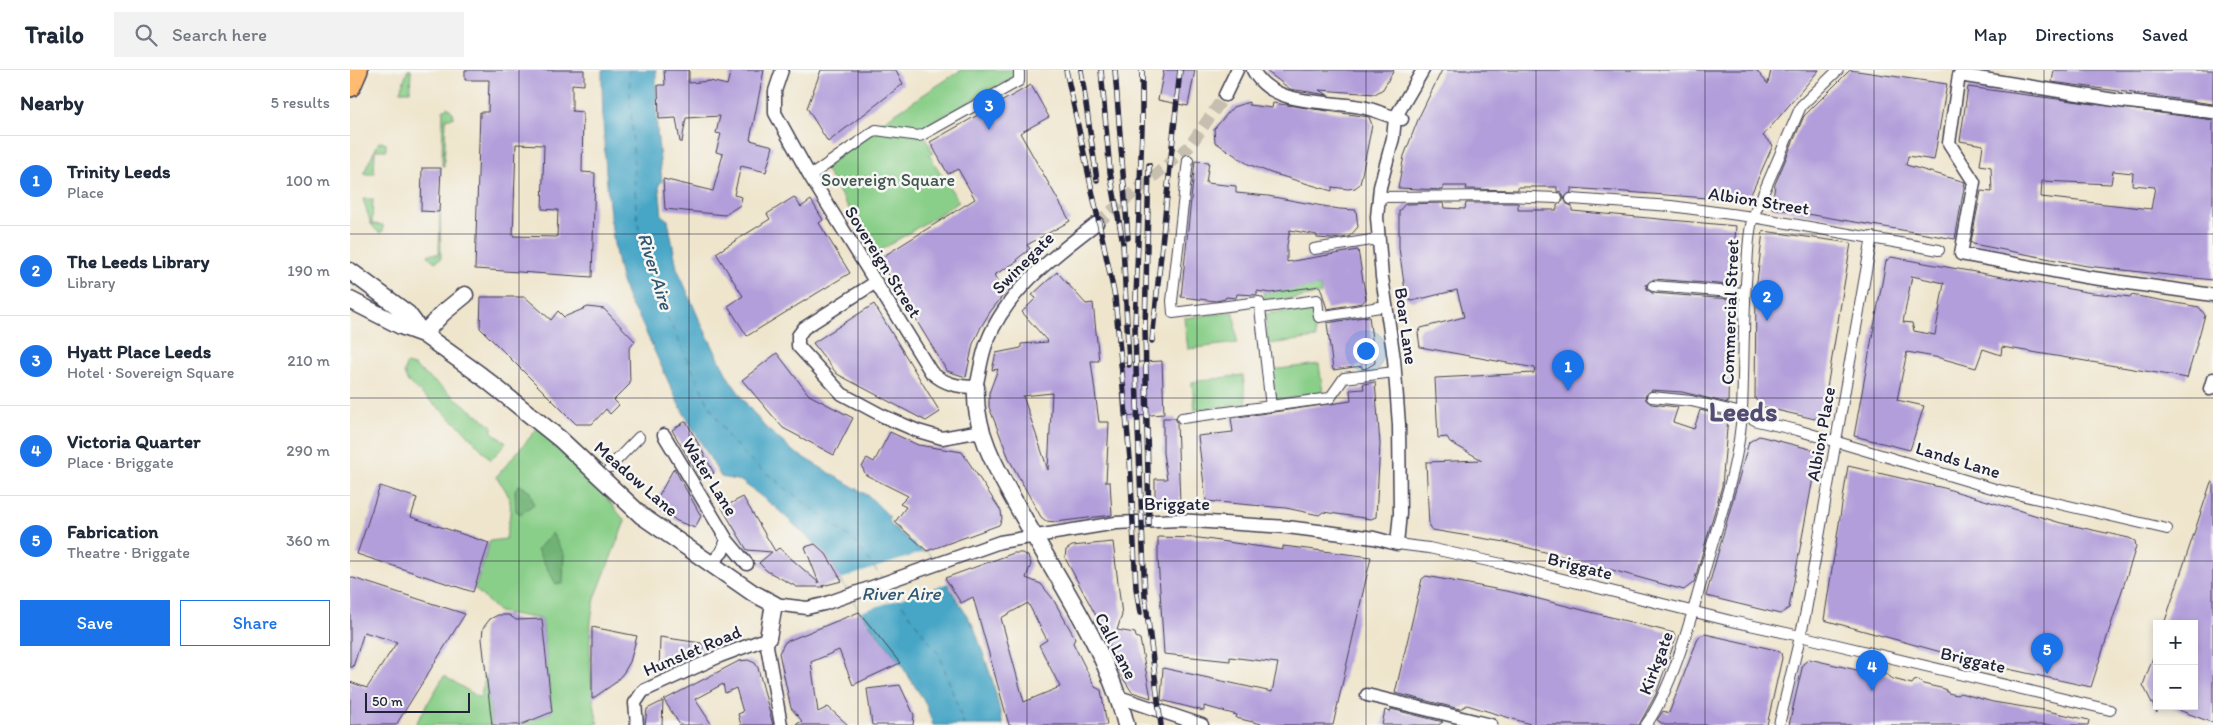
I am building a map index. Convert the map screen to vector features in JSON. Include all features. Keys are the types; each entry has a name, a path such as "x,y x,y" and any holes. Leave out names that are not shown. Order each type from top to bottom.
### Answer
{"main road":[{"path":"350,86 357,70"}],"street":[{"name":"Sovereign Street","path":"782,70 775,91 776,113 810,176 931,372 939,380 948,384 976,387"},
{"path":"810,176 876,130 919,136 924,134 1019,81 1019,70"},
{"path":"1225,95 1238,70"},
{"path":"1253,70 1258,80 1268,89 1284,96 1365,107 1399,118"},
{"name":"Boar Lane","path":"1397,544 1400,520 1399,425 1395,372 1378,239 1379,197 1399,118 1423,70"},
{"name":"Commercial Street","path":"1692,612 1726,496 1742,413 1745,294 1750,228 1753,217 1802,106 1838,70"},
{"path":"2213,112 2121,101 1959,75 1949,143 1959,163 1974,182 1961,254 2086,276 2213,294"},
{"path":"1188,160 1174,280 1174,313 1259,302 1271,407"},
{"path":"1379,197 1505,196 1557,198"},
{"name":"Albion Street","path":"1571,199 1671,206 1753,217 1939,250"},
{"name":"Swinegate","path":"1034,535 1005,483 981,431 975,400 976,387 986,344 993,328 1013,297 1057,254 1097,223"},
{"name":"Albion Place","path":"1779,725 1800,636 1872,237"},
{"path":"1314,249 1378,239"},
{"name":"Meadow Lane","path":"350,272 408,314 423,334"},
{"path":"876,282 804,328 792,345 842,394 883,416 918,431 942,438 981,431"},
{"path":"1653,286 1745,294"},
{"path":"423,334 443,313 465,295"},
{"name":"Meadow Lane","path":"350,300 401,326 423,334 479,374 560,439 642,516 753,593 774,604 807,608 943,562"},
{"path":"1260,308 1317,300 1319,317 1386,306"},
{"path":"1182,418 1330,398 1344,378 1395,372"},
{"name":"Lands Lane","path":"1652,397 1691,402 1742,413 1757,421 1836,441 1995,489 2167,528"},
{"name":"Water Lane","path":"664,435 727,540 722,552 712,563"},
{"path":"610,467 639,437"},
{"name":"Briggate","path":"943,562 1000,542 1116,523 1185,520 1287,527 1374,538 1502,564 1692,612 2110,710"},
{"name":"Call Lane","path":"1034,535 1090,635 1119,697 1202,725"},
{"path":"727,540 747,564"},
{"path":"774,604 767,646 781,725"},
{"name":"Kirkgate","path":"1646,725 1662,697 1692,612"},
{"name":"Hunslet Road","path":"636,725 635,703 643,691 650,686 768,638"},
{"path":"1367,695 1466,721 1491,725"},
{"path":"1119,697 1126,725"}],"green space":[{"path":"408,70 411,70 410,91 400,91"},
{"name":"Sovereign Square","path":"961,70 1014,70 1014,77 924,127 924,134 933,153 929,155 959,202 876,253 821,162"},
{"path":"448,107 453,113 453,118 446,118 444,166 442,166 443,110"},
{"path":"379,142 386,143 386,150 375,150"},
{"path":"375,150 374,174 366,174 364,172"},
{"path":"363,199 373,199 372,224 383,225 383,231 379,233 371,224"},
{"path":"440,213 441,258 435,262 428,256 429,254 439,254"},
{"path":"1320,286 1321,294 1265,303 1263,292"},
{"path":"1312,308 1316,338 1268,344 1265,314"},
{"path":"1234,312 1237,343 1188,349 1184,318"},
{"path":"406,364 414,366 493,427 491,431 506,443 491,460 463,429 407,381 404,373"},
{"path":"1319,364 1323,394 1275,400 1271,370"},
{"path":"1243,375 1246,404 1195,410 1192,382"},
{"path":"538,428 586,473 625,521 593,606 590,658 598,724 595,725 520,725 552,712 542,619 499,612 475,589 490,541 506,539 510,512 509,499 496,477"},
{"path":"519,485 529,490 534,504 521,514 516,511 515,490"},
{"path":"552,533 564,554 563,584 556,584 537,550"},
{"path":"486,675 492,725 415,725 444,676 480,698"}],"water":[{"name":"River Aire","path":"602,70 656,70 657,129 662,182 659,184 662,216 668,220 677,268 699,319 728,377 764,426 794,452 869,496 889,516 890,524 923,552 927,551 974,627 993,682 1003,725 933,725 925,702 900,663 860,612 826,554 775,507 741,481 721,477 679,405 638,315 628,298 619,271 608,199 603,124"}],"pier":[{"path":"927,551 948,583 860,612 841,579"}],"building":[{"path":"465,70 584,70 584,85 572,84 572,111 583,112 582,172 595,173 592,277 475,269 480,112 488,112 489,80 465,80","holes":["516,144 544,145 542,209 558,210 557,237 513,236"]},
{"path":"664,70 689,70 689,83 710,81 727,85 731,70 764,70 750,140 773,146 766,172 741,166 734,195 742,197 740,205 725,215 665,209 663,179 713,191 723,154 716,152 721,134 716,133 720,116 686,118 682,142 680,142 676,118 659,119 658,85 665,85"},
{"path":"821,70 896,70 903,84 828,142 807,108"},
{"path":"1164,70 1195,70 1188,106 1158,100"},
{"path":"1265,70 1394,70 1383,89 1375,94 1319,90 1328,95 1290,89"},
{"path":"1442,70 1756,70 1768,84 1771,70 1819,70 1763,136 1773,145 1748,201 1571,188 1571,192 1564,198 1561,192 1557,191 1557,187 1518,187 1518,190 1466,189 1467,186 1443,186 1443,190 1398,188 1404,156 1419,117"},
{"path":"1850,70 1947,84 1934,160 1908,156 1906,165 1965,182 1955,239 1772,208 1775,184 1804,116"},
{"path":"2054,70 2213,70 2213,104 2052,82"},
{"path":"1031,85 1049,117 1020,133 1070,221 1027,245 1030,249 1017,259 1018,261 994,275 1005,293 990,312 973,344 966,377 947,371 879,259 975,199 958,169 948,174 930,142"},
{"path":"1968,87 2213,120 2213,280 2087,266 1973,244 1971,242 1981,191 1992,192 1991,167 1980,165 1983,145 1960,141","holes":["2113,171 2133,173 2132,185 2155,187 2151,209 2041,197 2042,181 2111,184"]},
{"path":"1249,102 1249,105 1272,108 1273,103 1369,117 1372,125 1360,184 1355,188 1348,189 1332,187 1332,191 1271,173 1248,164 1215,142 1214,129 1233,107"},
{"path":"1195,161 1209,162 1206,183 1236,186 1236,193 1268,196 1339,209 1356,210 1358,227 1349,237 1317,238 1317,235 1290,230 1287,245 1287,262 1358,250 1366,299 1362,303 1327,309 1320,286 1270,293 1257,291 1257,295 1237,294 1236,298 1226,297 1216,301 1181,297"},
{"path":"422,168 441,168 439,212 421,211"},
{"path":"794,197 801,207 811,200 823,220 819,223 850,273 747,336 728,306 743,296 716,253 770,219 767,214"},
{"path":"1564,198 1567,204 1572,206 1572,211 1736,226 1731,285 1654,279 1646,285 1647,289 1652,293 1730,299 1728,403 1682,392 1652,390 1645,396 1646,400 1651,404 1678,407 1673,422 1694,429 1700,410 1728,417 1722,486 1694,582 1684,590 1505,542 1432,530 1429,526 1426,462 1482,460 1450,442 1447,437 1438,438 1435,378 1534,373 1535,368 1420,347 1418,333 1421,328 1464,317 1457,290 1412,301 1406,298 1399,248 1399,211 1405,204 1443,203 1444,208 1465,209 1466,203 1518,203 1518,210 1557,210 1557,205"},
{"path":"1763,231 1851,243 1823,412 1815,419 1763,407 1755,399 1756,290"},
{"path":"1891,257 2092,293 2131,297 2131,295 2199,307 2205,315 2187,378 2002,347 2001,355 1983,349 1976,368 1940,358 1907,352 1897,400 1924,406 1910,450 1854,436 1886,261","holes":["1912,276 1944,283 1935,335 1914,331 1912,323 1903,322"]},
{"path":"1057,272 1086,304 1093,303 1099,361 1091,361 1099,422 1109,422 1106,482 1110,482 1112,515 1056,522 1046,521 1041,517 1010,461 989,407 989,393 998,369 992,370 996,353 1021,348 1021,344 1048,342 1022,312 1036,298 1032,295","holes":["1052,393 1048,470 1023,396"]},
{"path":"481,297 525,297 551,320 558,311 564,317 588,307 604,309 635,341 629,349 630,384 614,400 619,405 610,414 606,409 592,424 576,424 480,328"},
{"path":"874,304 940,412 926,421 837,374 813,343"},
{"path":"1369,316 1375,363 1362,369 1362,366 1333,370 1327,323"},
{"path":"777,353 809,395 853,418 834,455 783,428 742,380"},
{"path":"1162,361 1164,414 1123,417 1119,363"},
{"path":"1375,382 1380,444 1376,517 1371,519 1323,512 1319,515 1286,508 1206,501 1198,436 1233,432 1231,418 1351,401 1350,390 1364,389 1363,384"},
{"path":"1163,418 1175,418 1177,422 1180,503 1155,506 1155,479 1167,479 1163,453"},
{"path":"686,421 714,473 701,480 672,430"},
{"path":"890,432 918,445 962,452 1001,511 1002,519 999,525 927,551 895,522 906,507 900,504 908,496 866,475 862,467 867,458 874,462"},
{"path":"1759,436 1818,451 1789,608 1780,614 1706,596 1749,442"},
{"path":"1848,466 1944,488 2061,523 2135,541 2136,547 2091,687 1985,664 1824,620"},
{"path":"674,468 701,516 695,528 677,521 654,504"},
{"path":"2211,482 2213,482 2213,723 2179,710 2198,710 2198,620 2165,620"},
{"path":"380,486 417,498 411,517 489,543 473,592 357,554"},
{"path":"743,497 775,551 779,548 819,583 805,547 815,544 826,554 842,581 822,586 824,587 797,587 767,571 759,563 772,552 747,550 722,508"},
{"path":"1158,537 1199,538 1283,550 1283,546 1371,557 1333,725 1266,725 1236,718 1237,715 1204,706 1204,711 1161,700 1163,668 1272,692 1278,663 1230,657 1230,661 1164,654"},
{"path":"1113,542 1122,615 1117,630 1135,633 1136,637 1140,639 1151,698 1132,692 1124,680 1101,625 1065,558 1066,550 1072,546"},
{"path":"1014,553 1022,553 1028,556 1031,564 1026,578 1041,584 1053,599 1075,638 1073,643 1095,687 1101,690 1107,725 1009,725 973,597 961,603 945,578","holes":["1028,603 1047,640 1039,645 1060,687 1024,702 1001,618"]},
{"path":"1426,576 1511,592 1674,633 1676,638 1656,694 1639,725 1533,725 1467,705 1460,709 1395,693 1422,579"},
{"path":"350,577 465,614 396,725 350,725 350,682 367,688 397,642 364,632 353,667 350,667"},
{"path":"859,612 900,663 853,685 839,650 811,662 818,712 828,707 848,725 795,725 802,721 791,708 779,653 785,642"},
{"path":"498,615 509,615 516,620 542,619 552,712 520,725 492,725 482,639 483,628 490,619"},
{"path":"592,627 637,636 630,662 624,672 615,683 592,699"},
{"path":"1705,634 1776,650 1781,653 1782,658 1767,725 1665,725 1657,720 1663,711 1669,713 1697,641 1700,636"},
{"path":"660,637 701,643 703,648 700,653 659,673"},
{"path":"2153,658 2153,705 2143,685"},
{"path":"1809,659 1883,676 1886,674 1893,679 1912,684 1914,681 1919,680 1923,684 1945,689 1948,693 1957,695 1960,693 1993,702 2089,720 2088,725 1789,725 1803,664"},
{"path":"748,660 755,663 758,668 773,725 741,725 738,714 743,712 736,688 725,693 723,684 695,699 712,725 680,725 664,700 739,661"},
{"path":"900,685 914,715 913,725 872,725 867,689"},
{"path":"663,701 662,725 645,725 647,709"},
{"path":"1391,709 1443,722 1438,725 1382,725 1385,710 1390,712"}],"ferry route":[{"path":"629,70 636,208 641,245 650,281 710,407 730,439 746,456 854,541 882,578"},
{"path":"889,587 940,656 964,725"}],"tunnel":[{"path":"1097,223 1189,147 1225,95"}],"railway":[{"path":"1066,70 1115,297 1130,459 1136,588 1140,613"},
{"path":"1081,70 1097,180"},
{"path":"1101,70 1110,172 1123,243 1129,365"},
{"path":"1115,70 1128,238"},
{"path":"1142,70 1142,128 1135,327 1137,404 1145,596 1161,725"},
{"path":"1152,341 1180,70"},
{"path":"1149,165 1145,328 1149,525"}],"place":[{"name":"Hyatt Place Leeds","path":"989,130"},
{"name":"The Leeds Library","path":"1767,321"},
{"name":"Trinity Leeds","path":"1568,391"},
{"name":"Fabrication","path":"2047,674"},
{"name":"Victoria Quarter","path":"1872,691"}],"district":[{"name":"Leeds","path":"1743,411"}]}
